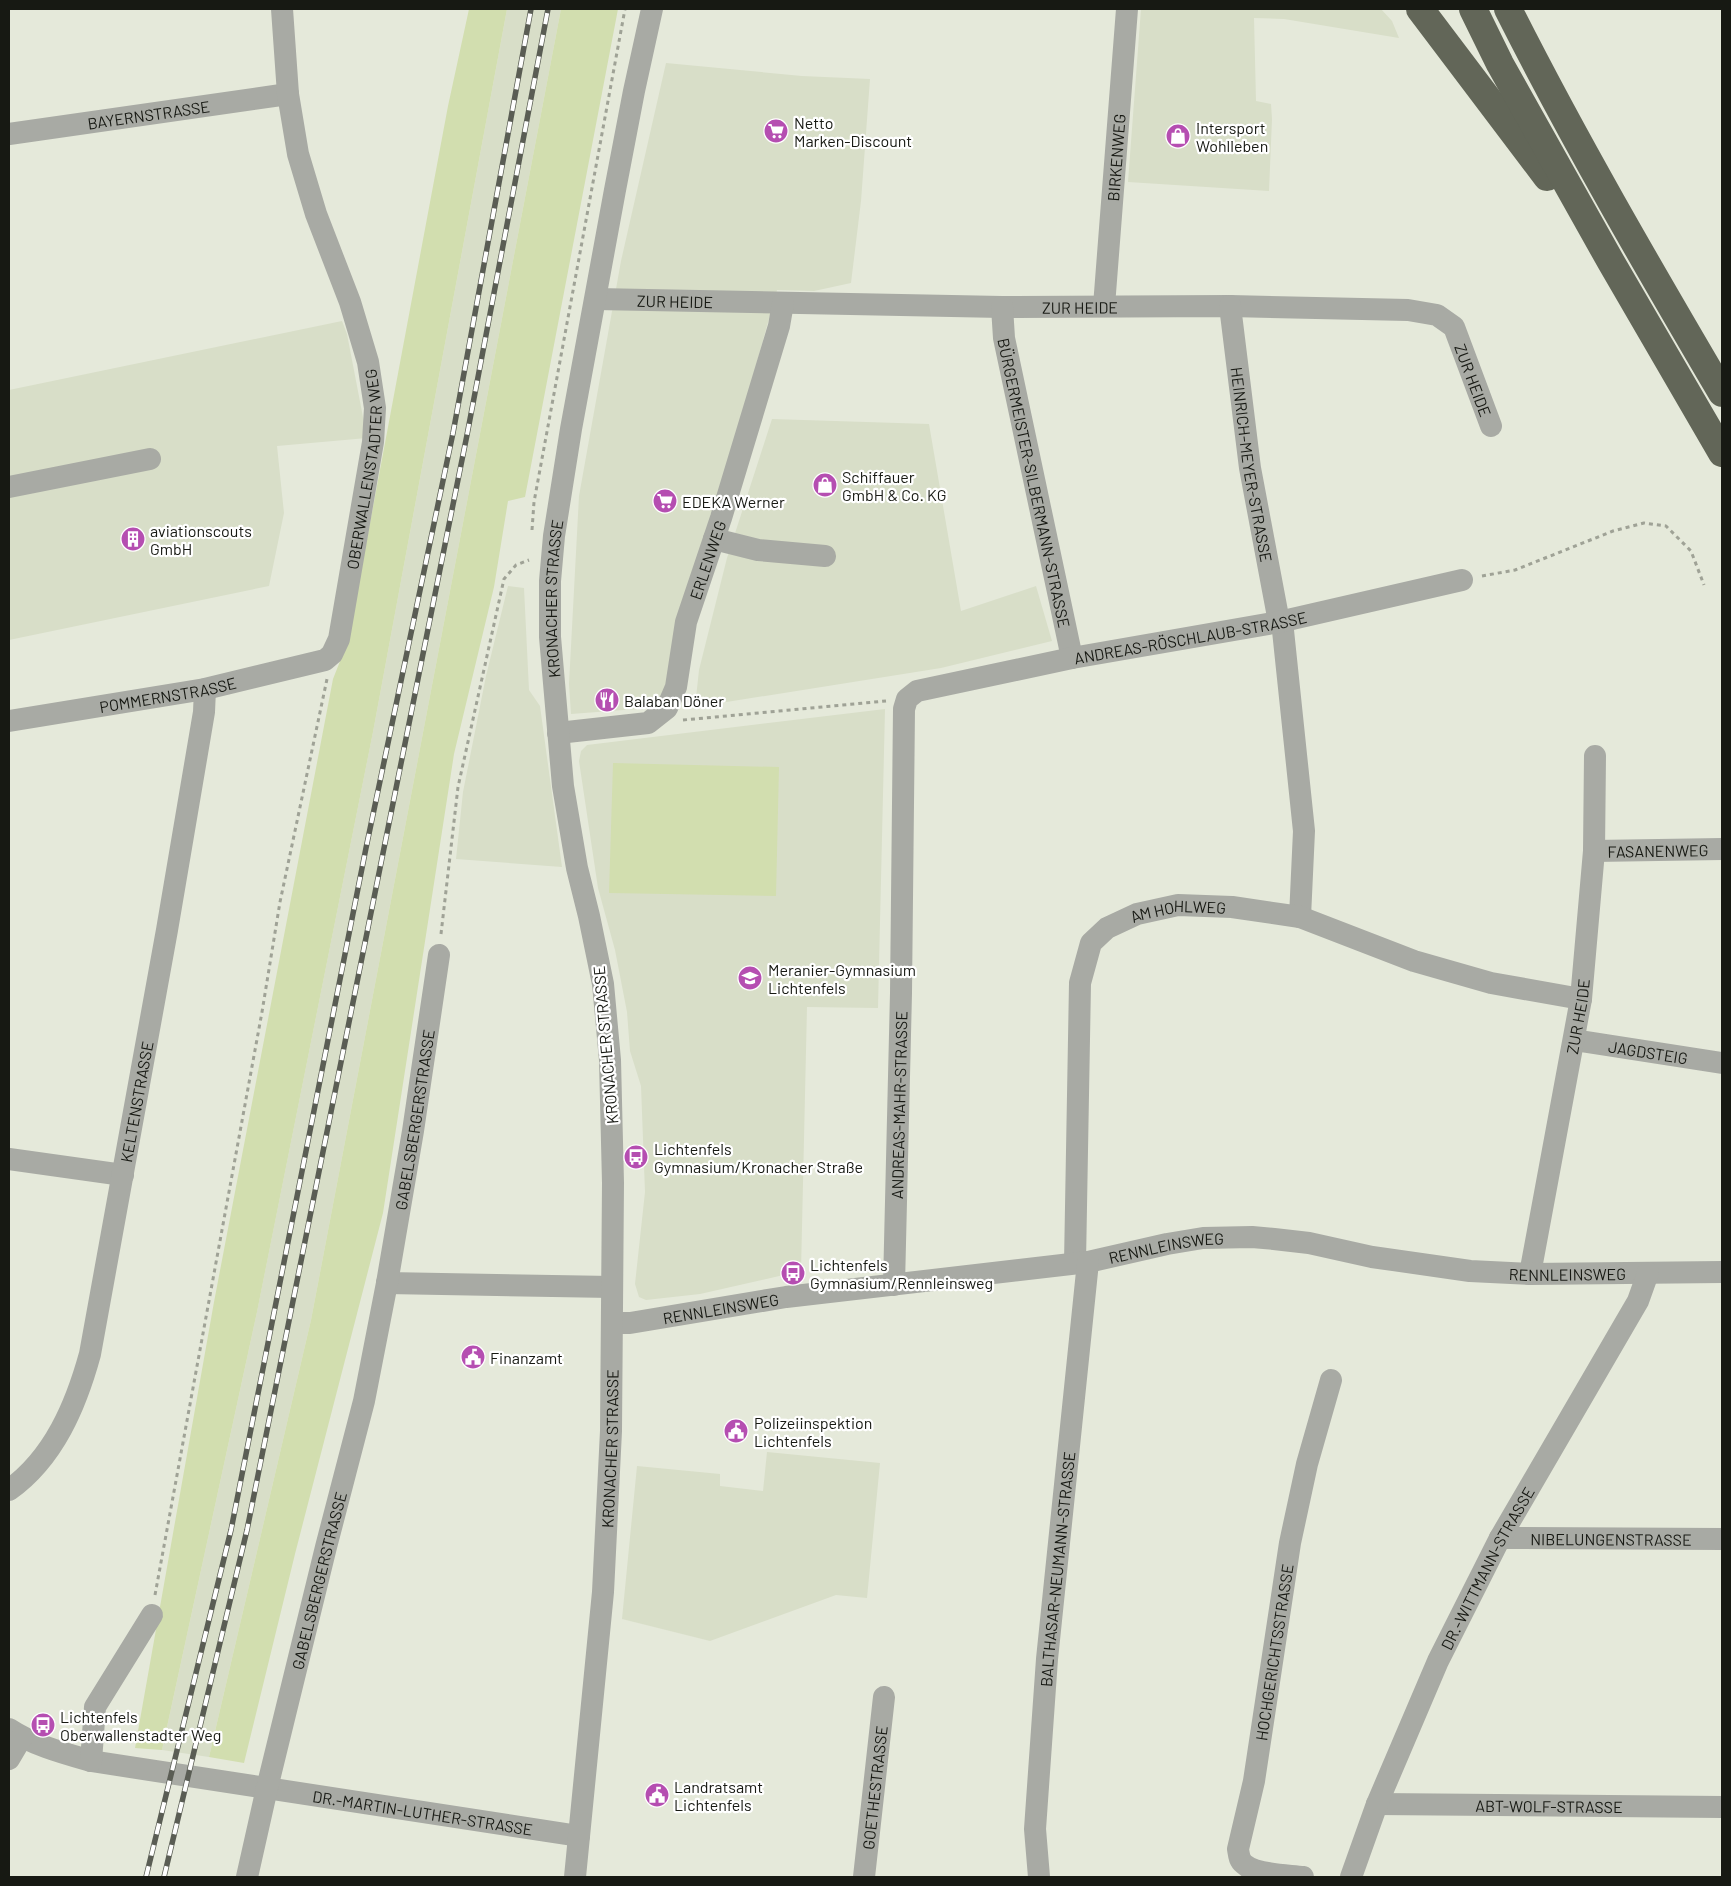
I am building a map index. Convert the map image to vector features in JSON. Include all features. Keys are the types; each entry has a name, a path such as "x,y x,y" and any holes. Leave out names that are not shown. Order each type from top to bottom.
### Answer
{"highway":[{"path":"1420,9 1611,262"},
{"path":"1473,9 1500,64 1611,262 1722,453"},
{"path":"1508,9 1538,68 1640,254 1722,394"}],"street":[{"name":"OBERWALLENSTADTER WEG","path":"282,9 288,94 298,154 316,214 353,310 368,362 375,408 373,442 339,639 332,654 324,660"},
{"name":"KRONACHER STRASSE","path":"575,1877 604,1592 611,1431 613,1183 610,1069 603,984 570,833 558,733 550,637 550,581 554,536 571,429 596,299 614,190 652,9"},
{"name":"BIRKENWEG","path":"1104,306 1127,9"},
{"name":"BAYERNSTRASSE","path":"9,134 288,94"},
{"name":"ZUR HEIDE","path":"596,299 1002,307 1230,306 1408,310 1437,315 1454,327 1491,426"},
{"name":"ERLENWEG","path":"648,723 667,708 676,687 686,622 714,538 779,326 783,303"},
{"name":"HEINRICH-MEYER-STRASSE","path":"1230,306 1250,468 1280,622 1304,831 1300,917"},
{"name":"BÜRGERMEISTER-SILBERMANN-STRASSE","path":"1002,307 1004,338 1072,658"},
{"path":"9,487 150,458"},
{"path":"714,538 758,550 825,556"},
{"name":"ANDREAS-RÖSCHLAUB-STRASSE","path":"912,695 1072,658 1280,622 1462,580"},
{"name":"POMMERNSTRASSE","path":"9,721 205,688 324,660"},
{"name":"KELTENSTRASSE","path":"9,1490 25,1479 42,1460 57,1438 81,1386 90,1354 202,721 205,688"},
{"name":"ANDREAS-MAHR-STRASSE","path":"894,1285 901,992 904,710 912,695"},
{"path":"558,733 648,723"},
{"name":"ZUR HEIDE","path":"1530,1274 1581,999 1594,851 1595,756"},
{"name":"FASANENWEG","path":"1594,851 1722,849"},
{"name":"AM HOHLWEG","path":"1082,1262 1080,983 1091,943 1107,928 1137,914 1178,905 1232,907 1300,917 1414,961 1491,983 1581,999"},
{"name":"GABELSBERGERSTRASSE","path":"247,1877 267,1788 364,1401 387,1283 413,1131 439,955"},
{"name":"JAGDSTEIG","path":"1574,1040 1722,1063"},
{"path":"9,1159 123,1175"},
{"name":"RENNLEINSWEG","path":"613,1322 630,1323 786,1297 1082,1262 1203,1238 1252,1237 1309,1243 1372,1257 1470,1271 1530,1274 1722,1272"},
{"name":"BALTHASAR-NEUMANN-STRASSE","path":"1039,1877 1035,1829 1082,1262"},
{"name":"DR.-WITTMANN-STRASSE","path":"1351,1877 1377,1804 1438,1661 1500,1538 1638,1301 1648,1273"},
{"path":"387,1283 612,1287"},
{"name":"HOCHGERICHTSSTRASSE","path":"1303,1877 1252,1869 1244,1865 1238,1849 1254,1782 1290,1543 1307,1464 1331,1380"},
{"name":"NIBELUNGENSTRASSE","path":"1500,1538 1722,1539"},
{"path":"91,1761 95,1708 152,1615"},
{"name":"GOETHESTRASSE","path":"864,1877 884,1697"},
{"path":"9,1759 16,1733"},
{"name":"DR.-MARTIN-LUTHER-STRASSE","path":"16,1733 60,1752 91,1761 146,1771 232,1782 579,1836"},
{"name":"ABT-WOLF-STRASSE","path":"1377,1804 1722,1807"}],"path":[{"path":"532,531 534,502 625,9"},
{"path":"1462,580 1515,570 1613,531 1644,523 1666,526 1691,551 1704,585"},
{"path":"439,955 440,928 458,787 504,579 516,565 529,560 530,550"},
{"path":"152,1615 262,1012 280,902 329,673 324,660"},
{"path":"648,723 912,695"}],"shaded area":[{"path":"507,9 561,9 311,1320 209,1757 162,1750 257,1312 373,732"},
{"path":"1141,9 1381,9 1392,21 1399,38 1284,19 1254,18 1256,101 1271,104 1269,191 1128,182"},
{"path":"666,63 802,76 870,79 861,201 851,283 814,291 777,290 665,692 650,708 571,714 569,684 579,496 621,261"},
{"path":"342,321 347,334 367,438 277,446 284,513 269,586 9,640 9,390"},
{"path":"772,419 929,424 961,611 1036,586 1052,641 941,668 695,707 699,670 727,558"},
{"path":"508,586 524,588 529,690 540,706 562,867 456,859 463,792 486,676"},
{"name":"Meranier-Gymnasium Lichtenfels","path":"885,709 878,1008 807,1007 801,1271 700,1294 646,1300 639,1297 635,1284 645,1192 641,1086 630,1051 627,1012 615,950 598,888 579,761 581,751 587,745"},
{"path":"767,1452 880,1463 867,1598 836,1595 710,1641 622,1619 637,1466 720,1474 720,1486 763,1491"}],"green space":[{"path":"469,9 507,9 373,732 257,1312 162,1750 135,1748 214,1302 333,679 348,641 448,106"},
{"path":"561,9 618,9 525,497 508,501 494,587 454,754 383,1213 295,1554 244,1763 209,1757 311,1320"},
{"path":"613,763 779,767 776,896 609,893"}],"railway":[{"path":"146,1877 231,1530 366,848 453,433 531,9"},
{"path":"164,1877 247,1530 467,435 548,9"}],"place":[{"name":"Netto Marken-Discount","path":"776,131"},
{"name":"Intersport Wohlleben","path":"1178,136"},
{"name":"Schiffauer GmbH & Co. KG","path":"825,485"},
{"name":"EDEKA Werner","path":"665,501"},
{"name":"aviationscouts GmbH","path":"133,539"},
{"name":"Balaban Döner","path":"607,700"},
{"name":"Meranier-Gymnasium Lichtenfels","path":"750,978"},
{"name":"Lichtenfels Gymnasium/Kronacher Straße","path":"636,1157"},
{"name":"Lichtenfels Gymnasium/Rennleinsweg","path":"793,1273"},
{"name":"Finanzamt","path":"473,1357"},
{"name":"Polizeiinspektion Lichtenfels","path":"736,1431"},
{"name":"Lichtenfels Oberwallenstadter Weg","path":"43,1725"},
{"name":"Landratsamt Lichtenfels","path":"657,1795"}]}
